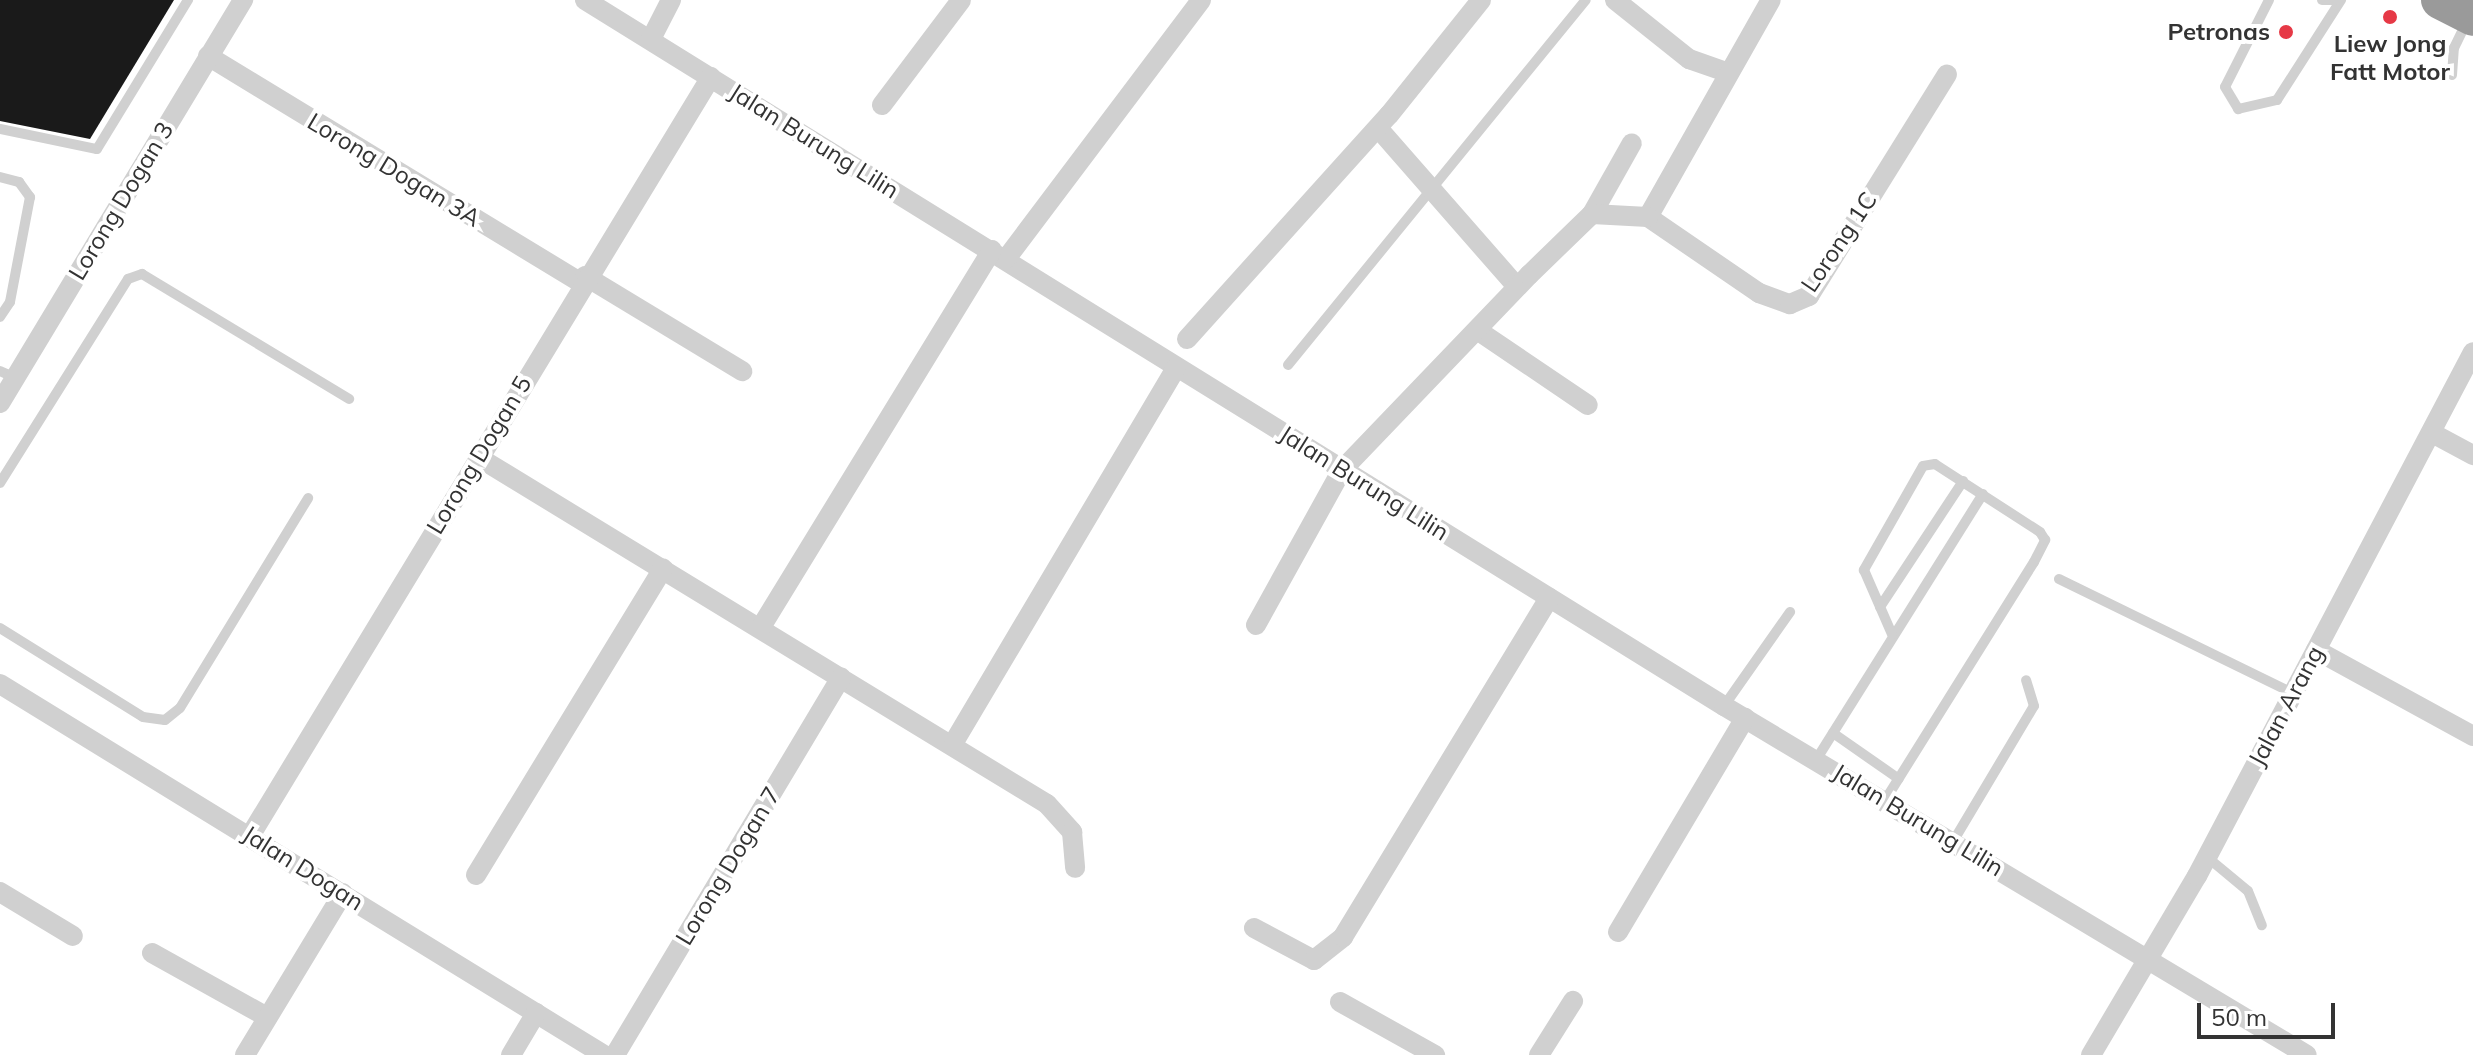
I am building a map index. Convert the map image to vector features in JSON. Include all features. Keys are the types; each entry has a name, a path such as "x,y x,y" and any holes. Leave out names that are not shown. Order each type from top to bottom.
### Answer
{"street":[{"name":"Lorong Dogan 3","path":"0,403 8,374 243,0"},
{"name":"Jalan Burung Lilin","path":"585,0 1724,706 1884,802 1954,840 2307,1055"},
{"path":"651,39 671,0"},
{"path":"761,627 999,255 1201,0"},
{"path":"1187,339 1378,128 1481,0"},
{"path":"1615,0 1689,59 1729,73"},
{"path":"1592,214 1648,217 1771,0"},
{"path":"882,105 955,2"},
{"name":"Lorong Dogan 3A","path":"208,56 742,371"},
{"name":"Lorong 1C","path":"1648,217 1759,293 1790,304 1809,296 1947,74"},
{"name":"Lorong Dogan 5","path":"250,836 583,279 711,77"},
{"path":"1378,128 1517,287"},
{"path":"1256,625 1342,470 1480,332 1517,287 1592,214 1632,143"},
{"path":"1480,332 1588,405"},
{"name":"Jalan Arang","path":"2091,1055 2207,857 2473,352"},
{"path":"954,742 1176,368"},
{"path":"2432,433 2473,455"},
{"path":"478,457 954,742 1065,820 1075,868"},
{"path":"476,875 663,569"},
{"path":"1254,928 1314,960 1343,937 1549,598"},
{"path":"2316,650 2473,736"},
{"name":"Lorong Dogan 7","path":"615,1055 841,677"},
{"name":"Jalan Dogan","path":"0,684 604,1055"},
{"path":"1618,932 1745,718"},
{"path":"0,892 73,936"},
{"path":"245,1055 343,893"},
{"path":"152,953 267,1017"},
{"path":"1539,1055 1573,1001"},
{"path":"1340,1002 1410,1049 1435,1055"},
{"path":"511,1055 536,1013"}],"lane":[{"path":"0,129 97,149 188,0"},
{"path":"1288,365 1435,194 1586,0"},
{"path":"2269,0 2225,87 2228,103 2238,109 2277,100 2341,0"},
{"path":"2322,0 2334,0"},
{"path":"2452,75 2461,11"},
{"path":"0,177 19,182 30,197 17,275 0,317"},
{"path":"0,483 128,279 142,274 349,399"},
{"path":"1884,802 2045,540 1983,494 1935,464 1923,466 1867,556 1864,570 1892,634"},
{"path":"1880,607 1963,481"},
{"path":"1816,760 1892,634 1983,494"},
{"path":"0,628 143,717 165,720 180,708 308,498"},
{"path":"2059,579 2293,693"},
{"path":"1724,706 1790,612"},
{"path":"1954,840 2034,706 2026,680"},
{"path":"1833,733 1899,779"},
{"path":"2207,857 2248,891 2262,925"}],"building":[{"path":"0,0 174,0 90,139 0,121"}],"place":[{"name":"Liew Jong Fatt Motor","path":"2390,17"},
{"name":"Petronas","path":"2286,32"}]}
